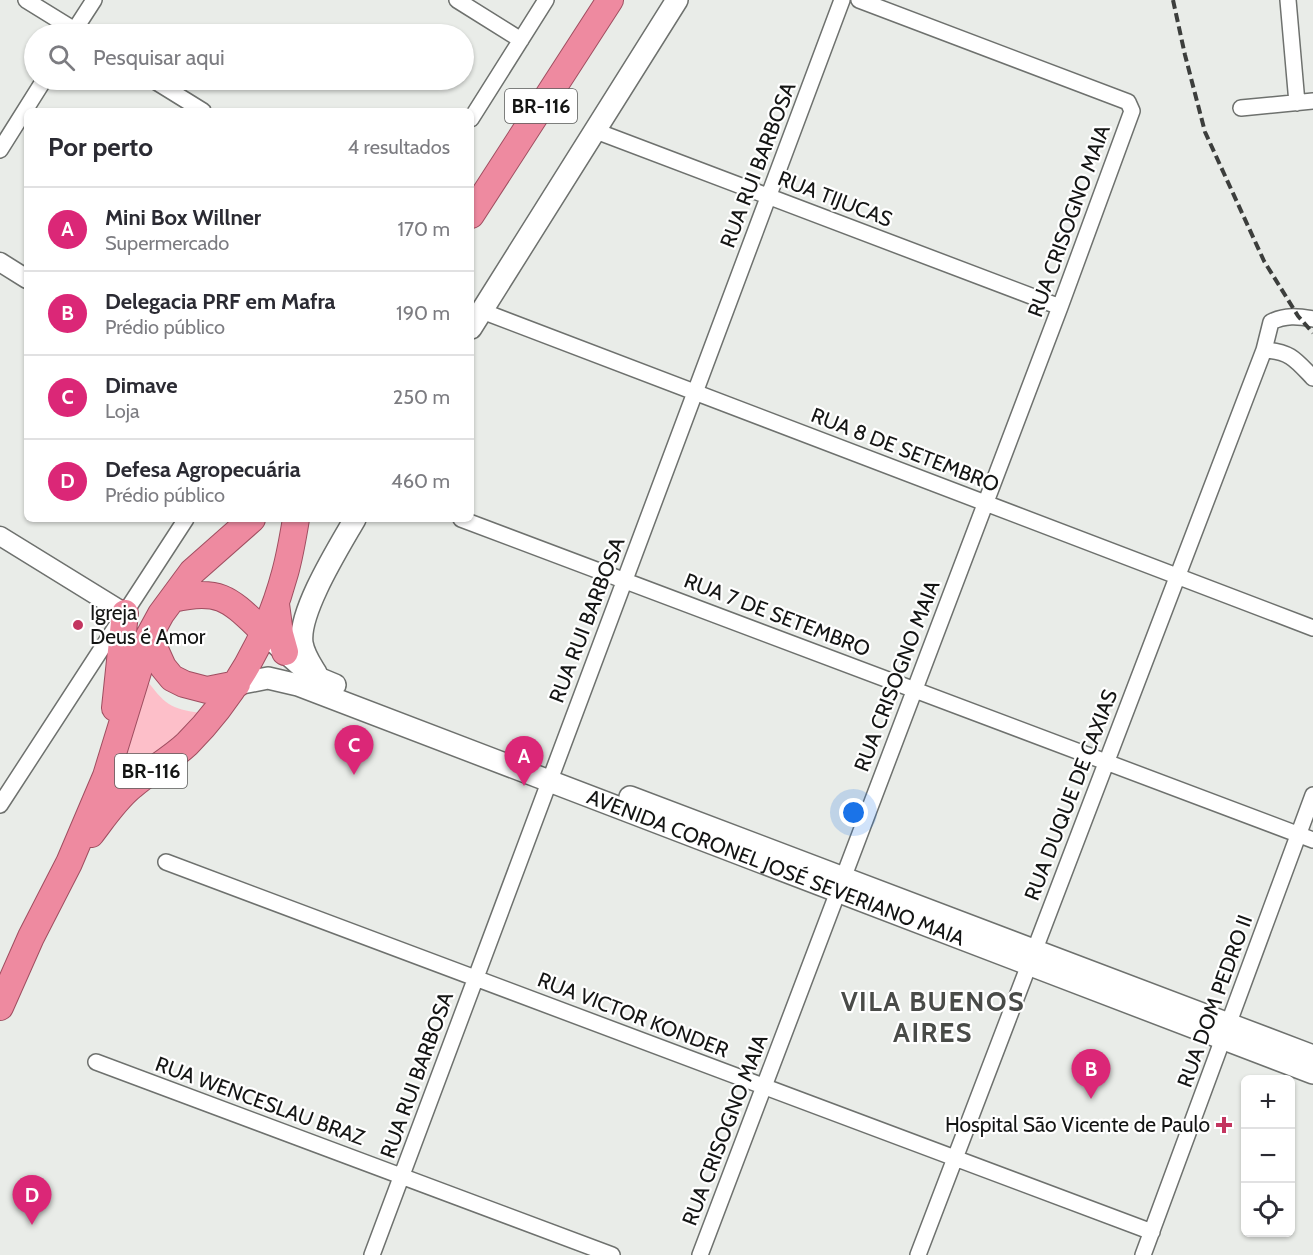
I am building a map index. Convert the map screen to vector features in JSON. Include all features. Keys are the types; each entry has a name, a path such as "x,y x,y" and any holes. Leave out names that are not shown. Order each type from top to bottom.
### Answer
{"highway":[{"name":"BR-116","path":"474,210 610,0"},
{"name":"BR-116","path":"0,1007 27,945 69,863 106,776 149,636 161,614 192,572 249,522"},
{"name":"BR-116","path":"69,863 111,808 132,786 185,746 212,717 237,684 276,604 286,571 295,522"},
{"path":"173,599 191,595 213,595 234,603 264,632"},
{"path":"276,604 285,652"},
{"path":"106,776 124,612"},
{"path":"149,636 163,667 172,678 207,690 237,684"}],"main road":[{"path":"476,320 676,0"},
{"path":"319,679 306,658 302,645 302,633 317,591 353,522"},
{"name":"AVENIDA CORONEL JOSÉ SEVERIANO MAIA","path":"264,632 305,670 319,679 551,775"},
{"name":"AVENIDA CORONEL JOSÉ SEVERIANO MAIA","path":"237,684 268,678 298,685 551,775 1226,1031 1313,1056"},
{"name":"AVENIDA CORONEL JOSÉ SEVERIANO MAIA","path":"1226,1031 1313,1073"}],"street":[{"path":"26,0 62,24"},
{"path":"81,24 94,0"},
{"path":"457,0 521,40"},
{"path":"474,113 546,0"},
{"name":"RUA RUI BARBOSA","path":"372,1255 842,0"},
{"name":"RUA CRISOGNO MAIA","path":"700,1255 1060,307 1132,111 1128,102 859,0"},
{"path":"1288,0 1297,103"},
{"path":"26,108 38,90"},
{"path":"169,90 198,108"},
{"path":"1241,108 1313,101"},
{"path":"0,150 24,112"},
{"name":"RUA TIJUCAS","path":"596,131 1060,307"},
{"path":"0,262 24,277"},
{"name":"RUA DUQUE DE CAXIAS","path":"918,1255 1264,350 1267,331 1271,322 1280,318 1298,316 1313,320"},
{"name":"RUA 8 DE SETEMBRO","path":"476,320 695,392 1313,628"},
{"path":"1264,350 1286,353 1313,378"},
{"path":"0,806 184,522"},
{"name":"RUA 7 DE SETEMBRO","path":"469,522 1306,837"},
{"path":"0,536 124,612"},
{"name":"RUA DOM PEDRO II","path":"1143,1255 1226,1031 1306,837 1313,795"},
{"name":"RUA VICTOR KONDER","path":"166,862 1152,1232"},
{"name":"RUA WENCESLAU BRAZ","path":"96,1062 612,1255"}],"shaded area":[{"path":"145,678 169,704 182,710 202,713 119,785"}],"railway":[{"path":"1173,0 1205,132 1264,261 1298,316 1313,333"}],"place":[{"name":"Igreja Deus é Amor","path":"78,625"},
{"name":"Dimave","path":"354,775"},
{"name":"Mini Box Willner","path":"524,786"},
{"name":"Delegacia PRF em Mafra","path":"1091,1099"},
{"name":"Hospital São Vicente de Paulo","path":"1224,1125"},
{"name":"Defesa Agropecuária","path":"32,1225"}],"district":[{"name":"VILA BUENOS AIRES","path":"933,1018"}]}
